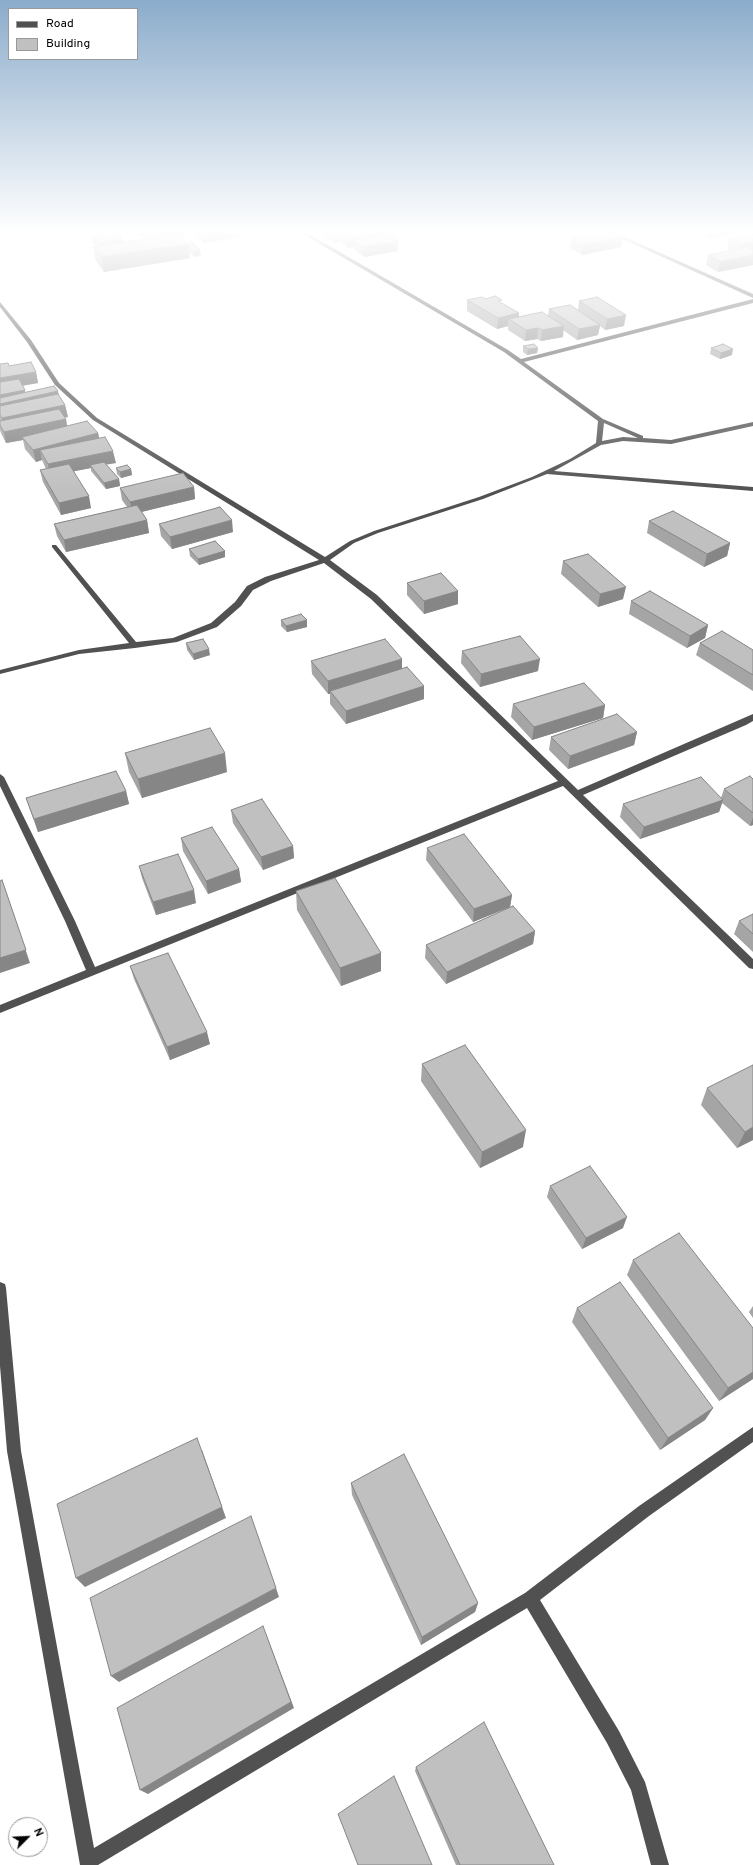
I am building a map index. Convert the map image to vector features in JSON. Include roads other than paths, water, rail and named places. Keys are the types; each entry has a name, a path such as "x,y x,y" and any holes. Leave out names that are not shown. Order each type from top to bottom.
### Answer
{"street":[{"path":"11,318 29,341 57,384 95,419 325,560 374,597 753,965"},
{"path":"449,318 506,351 601,420 646,440"},
{"path":"520,361 687,318"},
{"path":"599,444 601,420"},
{"path":"0,672 79,652 174,640 214,625 238,604 250,588 268,578 325,560 352,542 376,532 481,498 546,472 572,460 599,444 624,439 671,442 753,424"},
{"path":"546,472 753,489"},
{"path":"54,546 135,646"},
{"path":"576,794 743,723 753,717"},
{"path":"0,778 70,921 92,972"},
{"path":"0,1009 564,782"},
{"path":"0,1288 14,1451 89,1863 530,1598 644,1511 753,1434"},
{"path":"530,1598 613,1737 639,1788 660,1865"}]}
